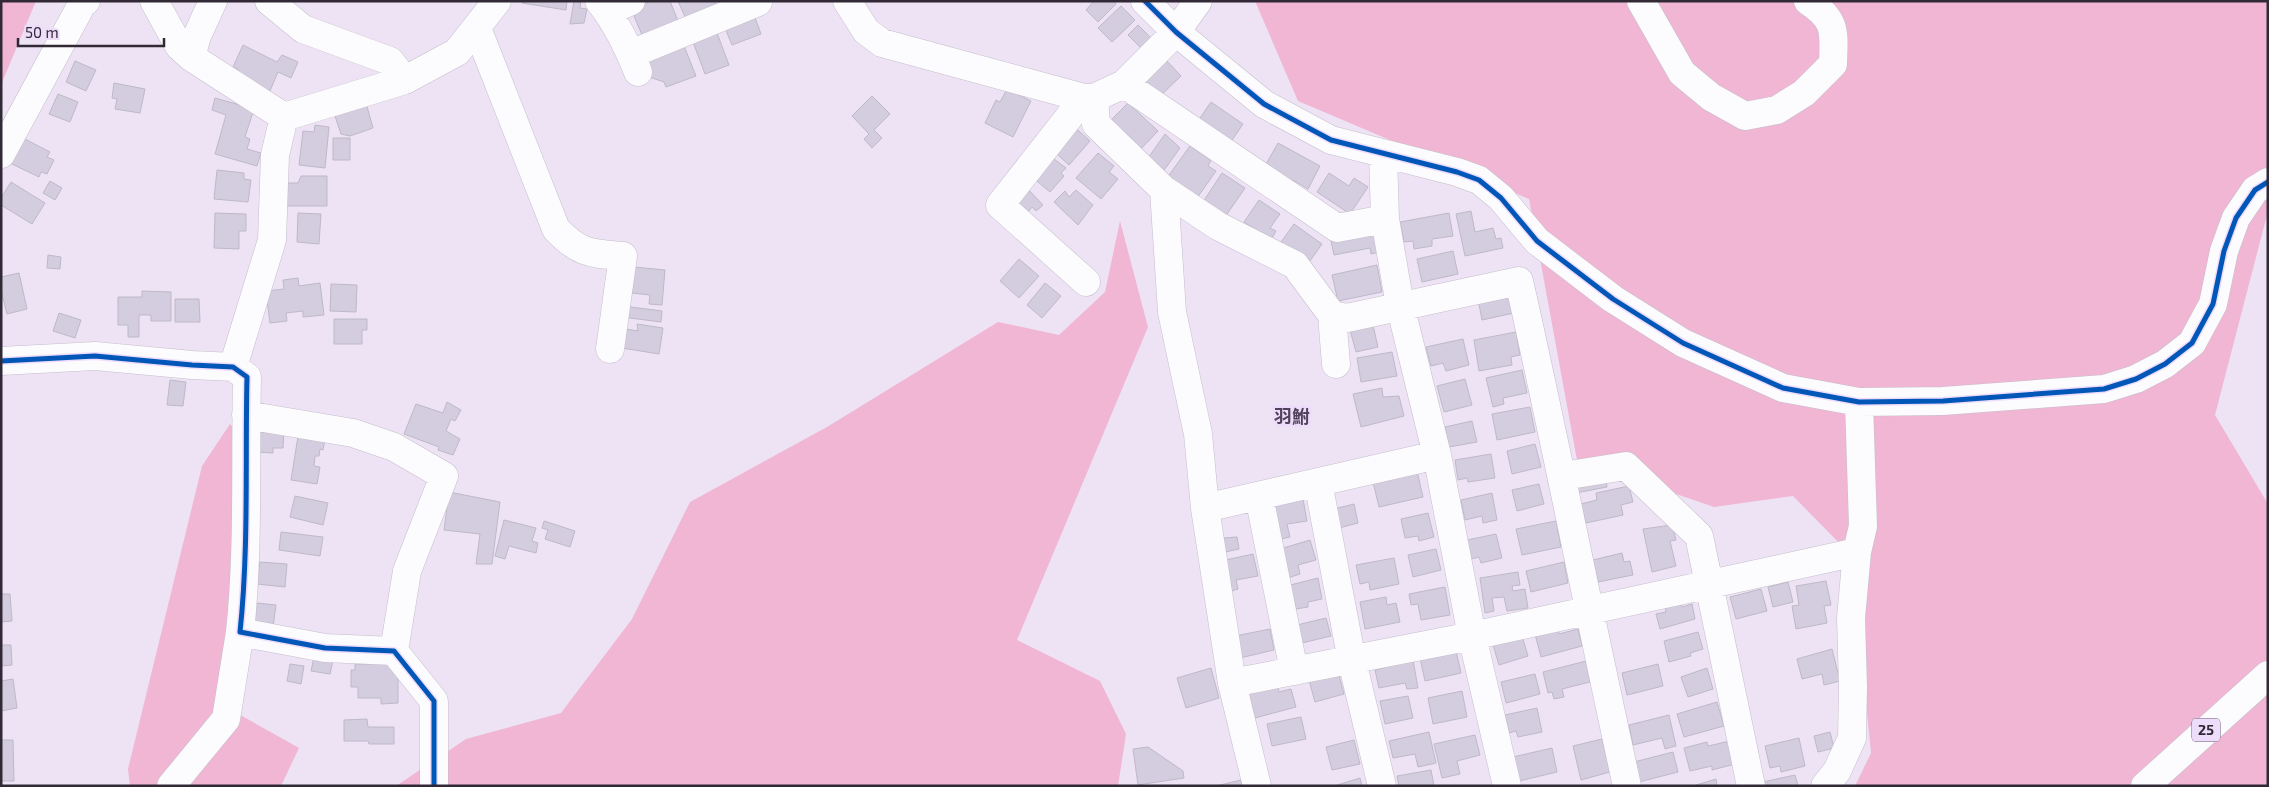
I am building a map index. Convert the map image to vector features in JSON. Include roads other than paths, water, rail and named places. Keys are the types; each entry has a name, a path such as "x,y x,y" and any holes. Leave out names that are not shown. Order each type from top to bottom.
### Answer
{"street":[{"path":"1,154 86,1"},
{"path":"154,1 179,46 191,57 284,118"},
{"path":"191,57 197,36 213,1"},
{"path":"269,1 303,30 390,60 405,80"},
{"path":"284,118 405,80 457,52 497,1"},
{"path":"847,1 866,31 882,43 1089,98"},
{"path":"1145,1 1176,32 1264,104 1331,140 1457,172 1479,180 1501,198 1536,241 1612,299 1683,342 1783,388 1859,402 1943,401 2104,389 2136,379 2165,364 2192,343 2213,304 2224,251 2236,218 2255,190 2268,182"},
{"path":"1086,282 1000,206 1089,98 1124,84 1176,32 1198,1"},
{"path":"1641,1 1682,73 1711,97 1744,116 1777,110 1804,92 1833,64 1834,33 1829,18 1808,1"},
{"path":"612,5 634,63 758,2"},
{"path":"476,28 556,229 572,246 590,253 623,256 610,349"},
{"path":"1124,84 1337,228 1385,219"},
{"path":"1089,98 1096,124 1164,190 1218,226 1295,265 1332,315 1336,364"},
{"path":"233,367 272,240 275,155 284,118"},
{"path":"1383,154 1385,219 1400,305 1437,455 1472,636 1507,786"},
{"path":"1164,190 1172,312 1198,434 1205,508 1232,683 1257,786"},
{"path":"1332,315 1347,318 1400,305 1519,282 1563,476 1589,612 1627,786"},
{"path":"1,361 95,356 233,367 247,377 244,597 226,719 171,786"},
{"path":"1825,786 1837,771 1852,738 1853,687 1850,618 1863,526 1859,402"},
{"path":"246,415 354,433 394,447 444,476 407,571 394,651 434,701 434,786"},
{"path":"1205,508 1437,455"},
{"path":"1563,476 1626,466 1699,536 1751,786"},
{"path":"1318,482 1352,661 1382,786"},
{"path":"1259,496 1294,672"},
{"path":"1232,683 1352,661 1589,612 1858,552"},
{"path":"240,632 325,648 394,651"},
{"name":"25","path":"2145,786 2268,675"}],"district":[{"name":"羽鮒","path":"1292,417"}]}
